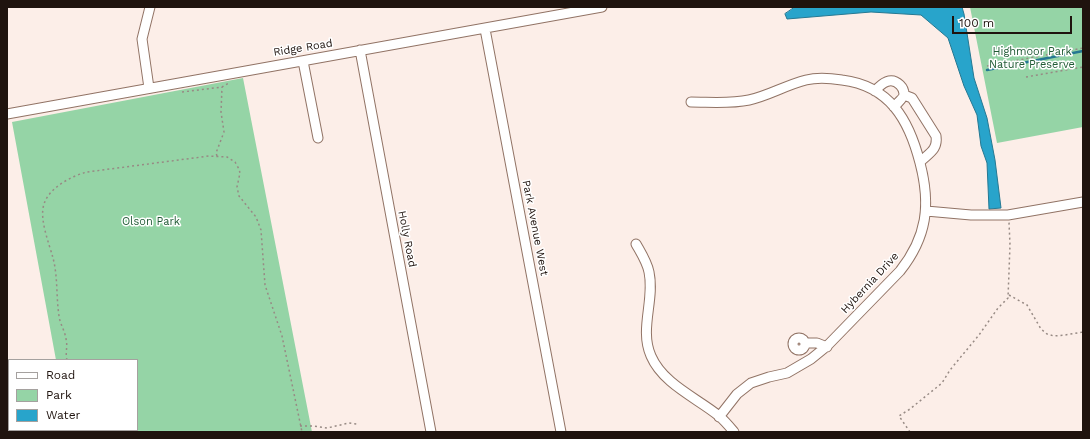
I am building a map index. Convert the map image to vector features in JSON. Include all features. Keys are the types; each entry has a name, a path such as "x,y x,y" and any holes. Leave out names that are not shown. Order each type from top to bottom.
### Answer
{"street":[{"path":"149,88 142,39 150,7"},
{"name":"Ridge Road","path":"7,114 602,7"},
{"name":"Park Avenue West","path":"485,29 561,432"},
{"name":"Holly Road","path":"360,50 431,432"},
{"path":"303,61 318,138"},
{"name":"Hybernia Drive","path":"691,102 733,102 749,100 795,83 824,77 854,81 875,91 894,107 905,122 915,142 924,178 926,211 920,236 908,260 900,271 827,347 812,359 788,372 750,383 737,394 720,416"},
{"path":"875,91 885,82 891,80 899,84 904,92 904,95"},
{"path":"894,107 904,95"},
{"path":"904,95 912,98 936,136 937,143 935,148 920,162"},
{"path":"926,211 1005,215 1083,202"},
{"path":"636,244 648,266 649,273 650,291 646,337 651,356 660,371 720,416 734,432"},
{"path":"805,343 817,343 827,347"}],"path":[{"path":"987,66 1083,48"},
{"path":"1026,77 1083,67"},
{"path":"217,156 216,153 224,132 221,112 222,87"},
{"path":"67,359 66,337 59,315 56,269 46,233 43,213 44,205 51,192 73,177 87,172 209,156 231,158 238,165 240,173 237,187 238,196 256,217 261,230 266,285 282,336 302,432"},
{"path":"910,432 900,416 942,383 959,358 979,335 998,308 1008,298 1010,245 1005,215"},
{"path":"1009,295 1027,305 1041,328 1047,334 1054,336 1083,332"},
{"path":"300,426 327,428 349,423 357,424"}],"green space":[{"name":"Highmoor Park Nature Preserve","path":"970,7 1083,7 1083,127 997,143"},
{"name":"Olson Park","path":"243,78 312,432 70,432 138,431 138,359 56,359 12,122"}],"water":[{"path":"795,7 962,7 974,78 987,118 995,160 1001,208 989,209 987,163 981,146 977,115 964,86 948,38 921,15 871,12 787,19 785,14"}],"waterway":[{"path":"987,70 1083,51"}]}
